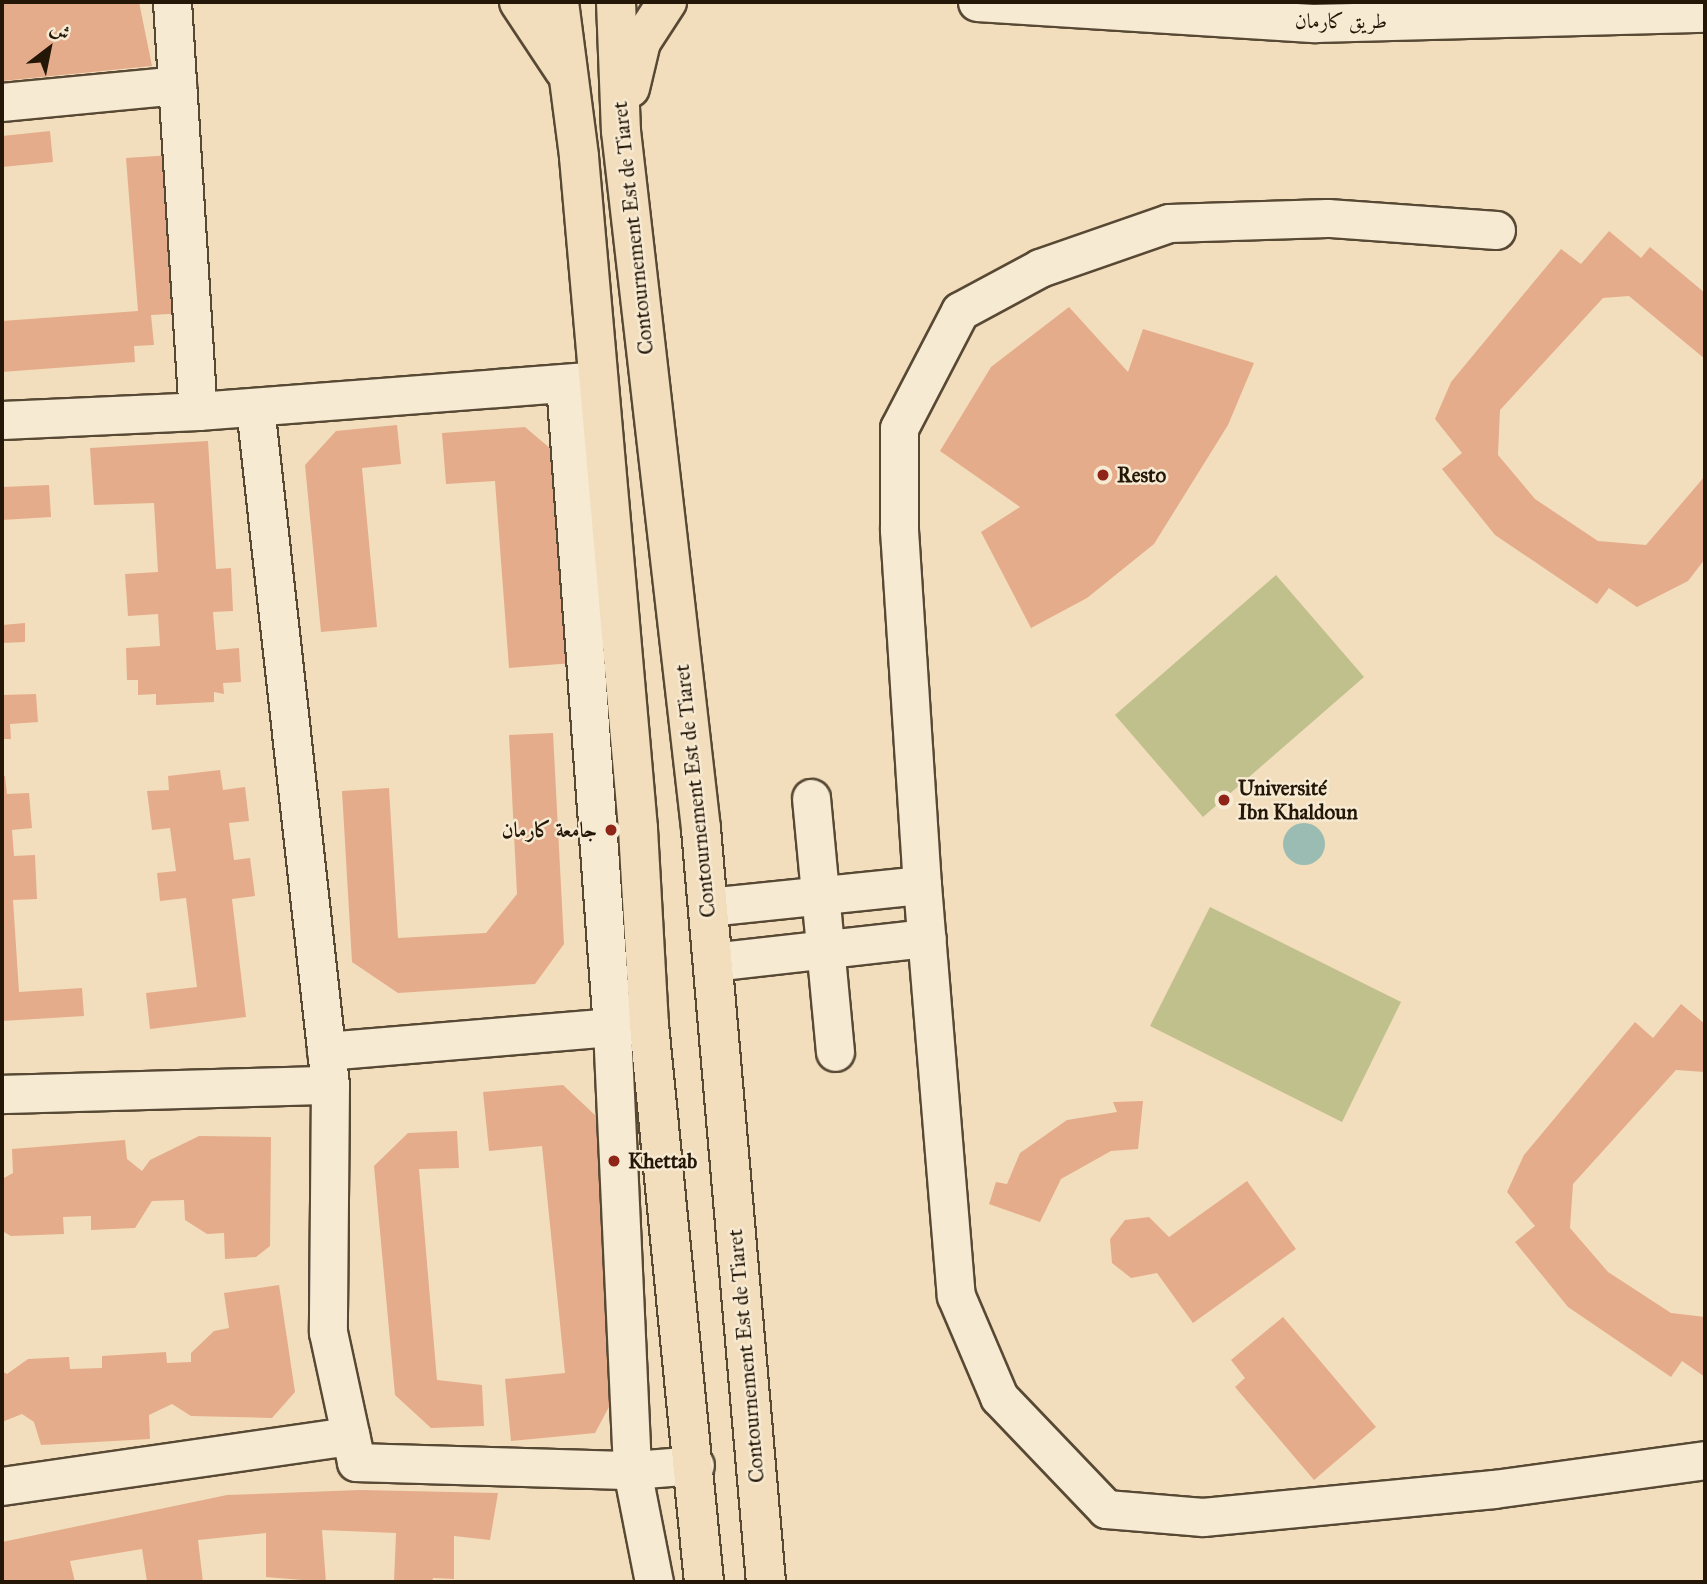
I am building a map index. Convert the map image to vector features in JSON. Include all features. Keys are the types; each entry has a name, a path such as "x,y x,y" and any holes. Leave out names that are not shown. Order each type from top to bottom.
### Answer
{"highway":[{"path":"519,2 568,77"},
{"path":"559,2 568,77 582,382 638,829 630,1026 695,1465 704,1582"},
{"name":"Contournement Est de Tiaret","path":"616,2 621,131 708,908 766,1582"},
{"path":"621,131 641,42 667,2"}],"street":[{"path":"172,2 198,411"},
{"name":"طريق كارمان","path":"977,2 1315,23 1705,13"},
{"path":"2,102 177,85"},
{"path":"1496,230 1327,218 1169,223 1040,268 960,310 899,428 899,530 922,884 956,1296 999,1397 1106,1509 1203,1517 1494,1489 1705,1460"},
{"path":"2,420 198,411 582,382"},
{"path":"255,407 328,1068 328,1332 356,1462 632,1470 695,1465"},
{"path":"811,798 835,1052"},
{"path":"708,908 922,884"},
{"path":"712,962 927,939"},
{"path":"2,1094 328,1068 630,1026 632,1470 654,1582"},
{"path":"2,1486 350,1436"}],"green space":[{"path":"1276,575 1364,677 1203,817 1115,715"},
{"path":"1210,907 1401,1002 1342,1122 1150,1026"}],"water":[{"path":"1304,823 1319,829 1325,844 1319,859 1304,865 1289,859 1283,844 1289,829"}],"building":[{"path":"2,2 139,2 152,66 2,81"},
{"path":"50,131 53,162 2,167 2,136"},
{"path":"172,155 185,313 151,315 154,345 134,346 135,362 2,372 2,321 138,311 126,158"},
{"path":"1609,231 1641,258 1650,247 1705,293 1705,359 1629,296 1603,298 1500,410 1498,455 1535,499 1598,541 1646,545 1705,476 1705,559 1688,581 1637,607 1609,588 1597,604 1495,535 1442,469 1462,453 1435,419 1451,382 1561,249 1581,264"},
{"path":"1069,307 1128,372 1143,329 1254,363 1228,425 1154,544 1087,598 1031,628 981,532 1020,507 940,451 991,367"},
{"path":"397,425 401,464 362,468 377,627 321,632 305,465 336,431"},
{"path":"525,427 558,455 573,663 509,668 495,481 446,484 442,433"},
{"path":"208,441 216,569 231,568 233,611 213,612 216,650 239,648 241,682 223,683 224,694 214,692 214,702 156,705 156,694 138,695 138,680 127,680 126,648 160,646 158,614 128,616 125,574 158,572 154,503 94,505 90,448"},
{"path":"49,485 51,517 2,520 2,487"},
{"path":"25,623 25,642 2,643 2,625"},
{"path":"36,694 38,722 10,724 11,739 2,739 2,695"},
{"path":"553,733 564,944 535,984 398,993 352,962 342,791 389,788 398,938 486,933 517,894 509,735"},
{"path":"220,770 223,790 245,787 249,821 229,823 234,860 250,858 255,896 232,899 246,1017 150,1029 146,993 197,987 186,898 160,901 157,873 176,871 170,828 152,830 147,791 169,790 168,776"},
{"path":"2,776 5,776 7,794 29,793 32,828 12,830 14,856 35,855 37,899 13,900 19,992 82,988 84,1016 2,1021"},
{"path":"1681,1004 1705,1024 1705,1072 1676,1070 1573,1184 1570,1228 1608,1272 1671,1313 1705,1317 1705,1377 1682,1361 1671,1377 1568,1307 1515,1242 1535,1226 1507,1192 1524,1155 1635,1022 1653,1038"},
{"path":"563,1085 596,1116 617,1392 595,1433 511,1441 505,1379 565,1373 542,1146 489,1151 483,1092"},
{"path":"1143,1101 1138,1149 1111,1151 1061,1179 1040,1222 989,1204 996,1182 1007,1184 1020,1153 1067,1120 1117,1112 1113,1102"},
{"path":"457,1131 459,1168 419,1169 437,1380 482,1385 484,1426 431,1428 395,1395 374,1166 408,1133"},
{"path":"199,1136 271,1137 270,1246 256,1257 225,1259 224,1233 207,1234 185,1220 184,1200 152,1201 135,1228 91,1230 91,1216 63,1217 64,1234 11,1236 2,1231 2,1179 13,1173 12,1149 125,1140 127,1159 142,1171 150,1160"},
{"path":"1247,1181 1296,1249 1193,1323 1157,1273 1131,1278 1112,1263 1110,1239 1125,1220 1149,1217 1169,1237"},
{"path":"279,1285 295,1392 272,1418 191,1416 172,1404 149,1415 150,1439 41,1445 34,1422 22,1414 2,1422 2,1371 7,1374 28,1359 69,1357 70,1369 102,1368 102,1356 166,1352 167,1363 191,1362 191,1353 214,1331 229,1328 224,1293"},
{"path":"1283,1317 1376,1427 1314,1480 1235,1387 1245,1378 1231,1360"},
{"path":"360,1490 498,1493 490,1540 454,1536 454,1579 433,1578 432,1582 394,1582 396,1533 322,1530 326,1582 266,1577 266,1533 198,1540 203,1582 147,1582 142,1549 70,1561 75,1582 2,1581 2,1542 227,1495"}],"place":[{"name":"Resto","path":"1103,475"},
{"name":"Université Ibn Khaldoun","path":"1224,800"},
{"name":"جامعة كارمان","path":"611,830"},
{"name":"Khettab","path":"614,1161"}]}
